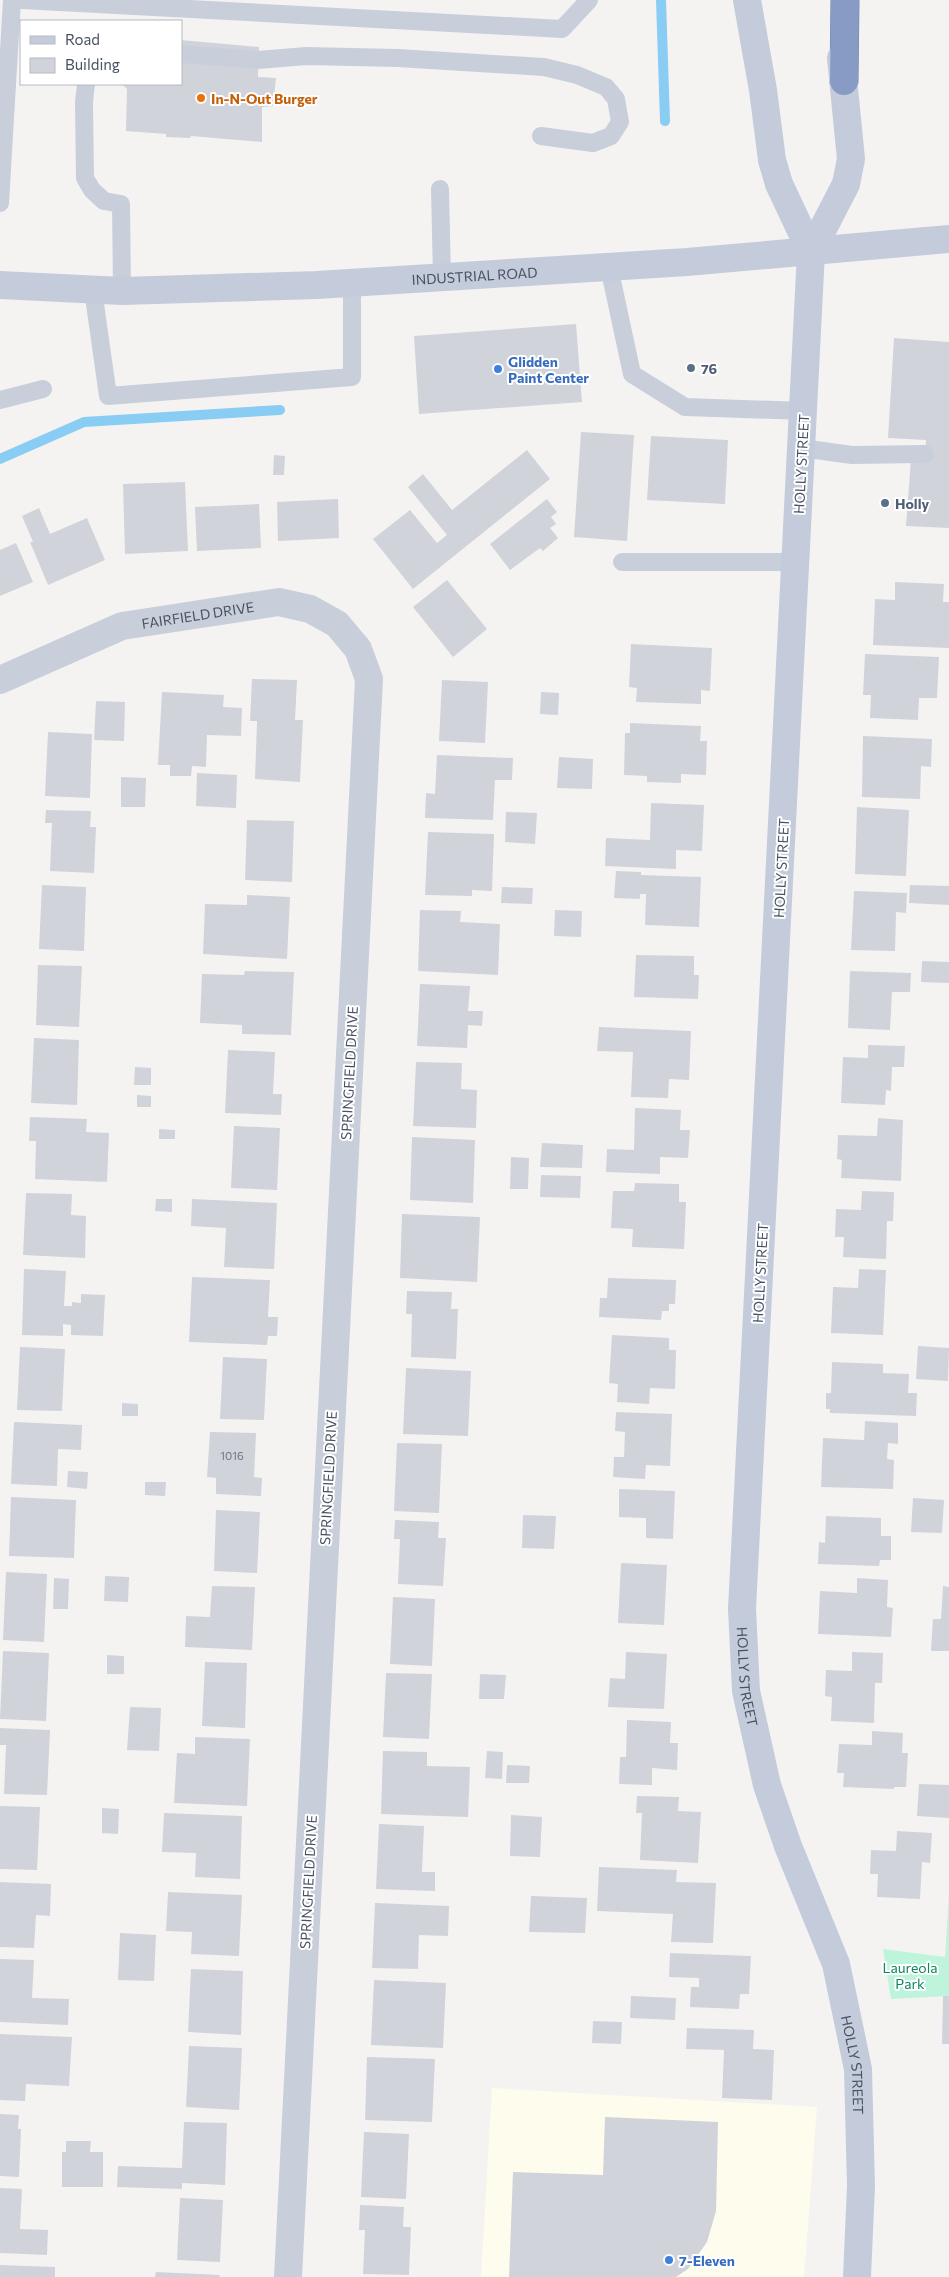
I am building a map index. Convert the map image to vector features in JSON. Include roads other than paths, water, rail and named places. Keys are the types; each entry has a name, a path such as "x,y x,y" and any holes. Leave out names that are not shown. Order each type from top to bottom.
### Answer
{"highway":[{"path":"844,81 845,0"}],"main road":[{"name":"HOLLY STREET","path":"747,0 763,90 772,160 779,184 811,252"},
{"name":"HOLLY STREET","path":"832,0 844,81 851,159 846,184 811,252 797,562 742,1609 746,1691 767,1785 788,1846 836,1964 858,2070 861,2186 857,2277"},
{"name":"INDUSTRIAL ROAD","path":"0,285 122,291 352,283 608,267 811,252 949,239"}],"street":[{"name":"FAIRFIELD DRIVE","path":"0,680 122,626 279,602 310,609 337,624 358,649 369,678"},
{"name":"SPRINGFIELD DRIVE","path":"288,2277 369,678"}],"lane":[{"path":"0,203 12,0"},
{"path":"22,0 562,29 589,0"},
{"path":"182,54 258,60 306,56 398,58 544,67 577,75 606,87 616,99 620,122 611,136 593,142 541,136"},
{"path":"86,85 84,102 85,178 92,190 104,201 121,204 122,291"},
{"path":"440,189 442,278"},
{"path":"608,267 632,374 685,407 804,411"},
{"path":"93,290 108,396 352,377 352,283"},
{"path":"0,400 43,389"},
{"path":"802,448 852,455 925,454"},
{"path":"622,562 797,562"}],"waterway":[{"path":"661,0 665,121"},
{"path":"0,459 84,422 280,410"}],"place":[{"name":"In-N-Out Burger","path":"201,98"},
{"name":"76","path":"691,368"},
{"name":"Glidden Paint Center","path":"498,369"},
{"name":"Holly","path":"885,503"},
{"name":"7-Eleven","path":"669,2260"}],"park label":[{"name":"Laureola Park","path":"910,1975"}]}
